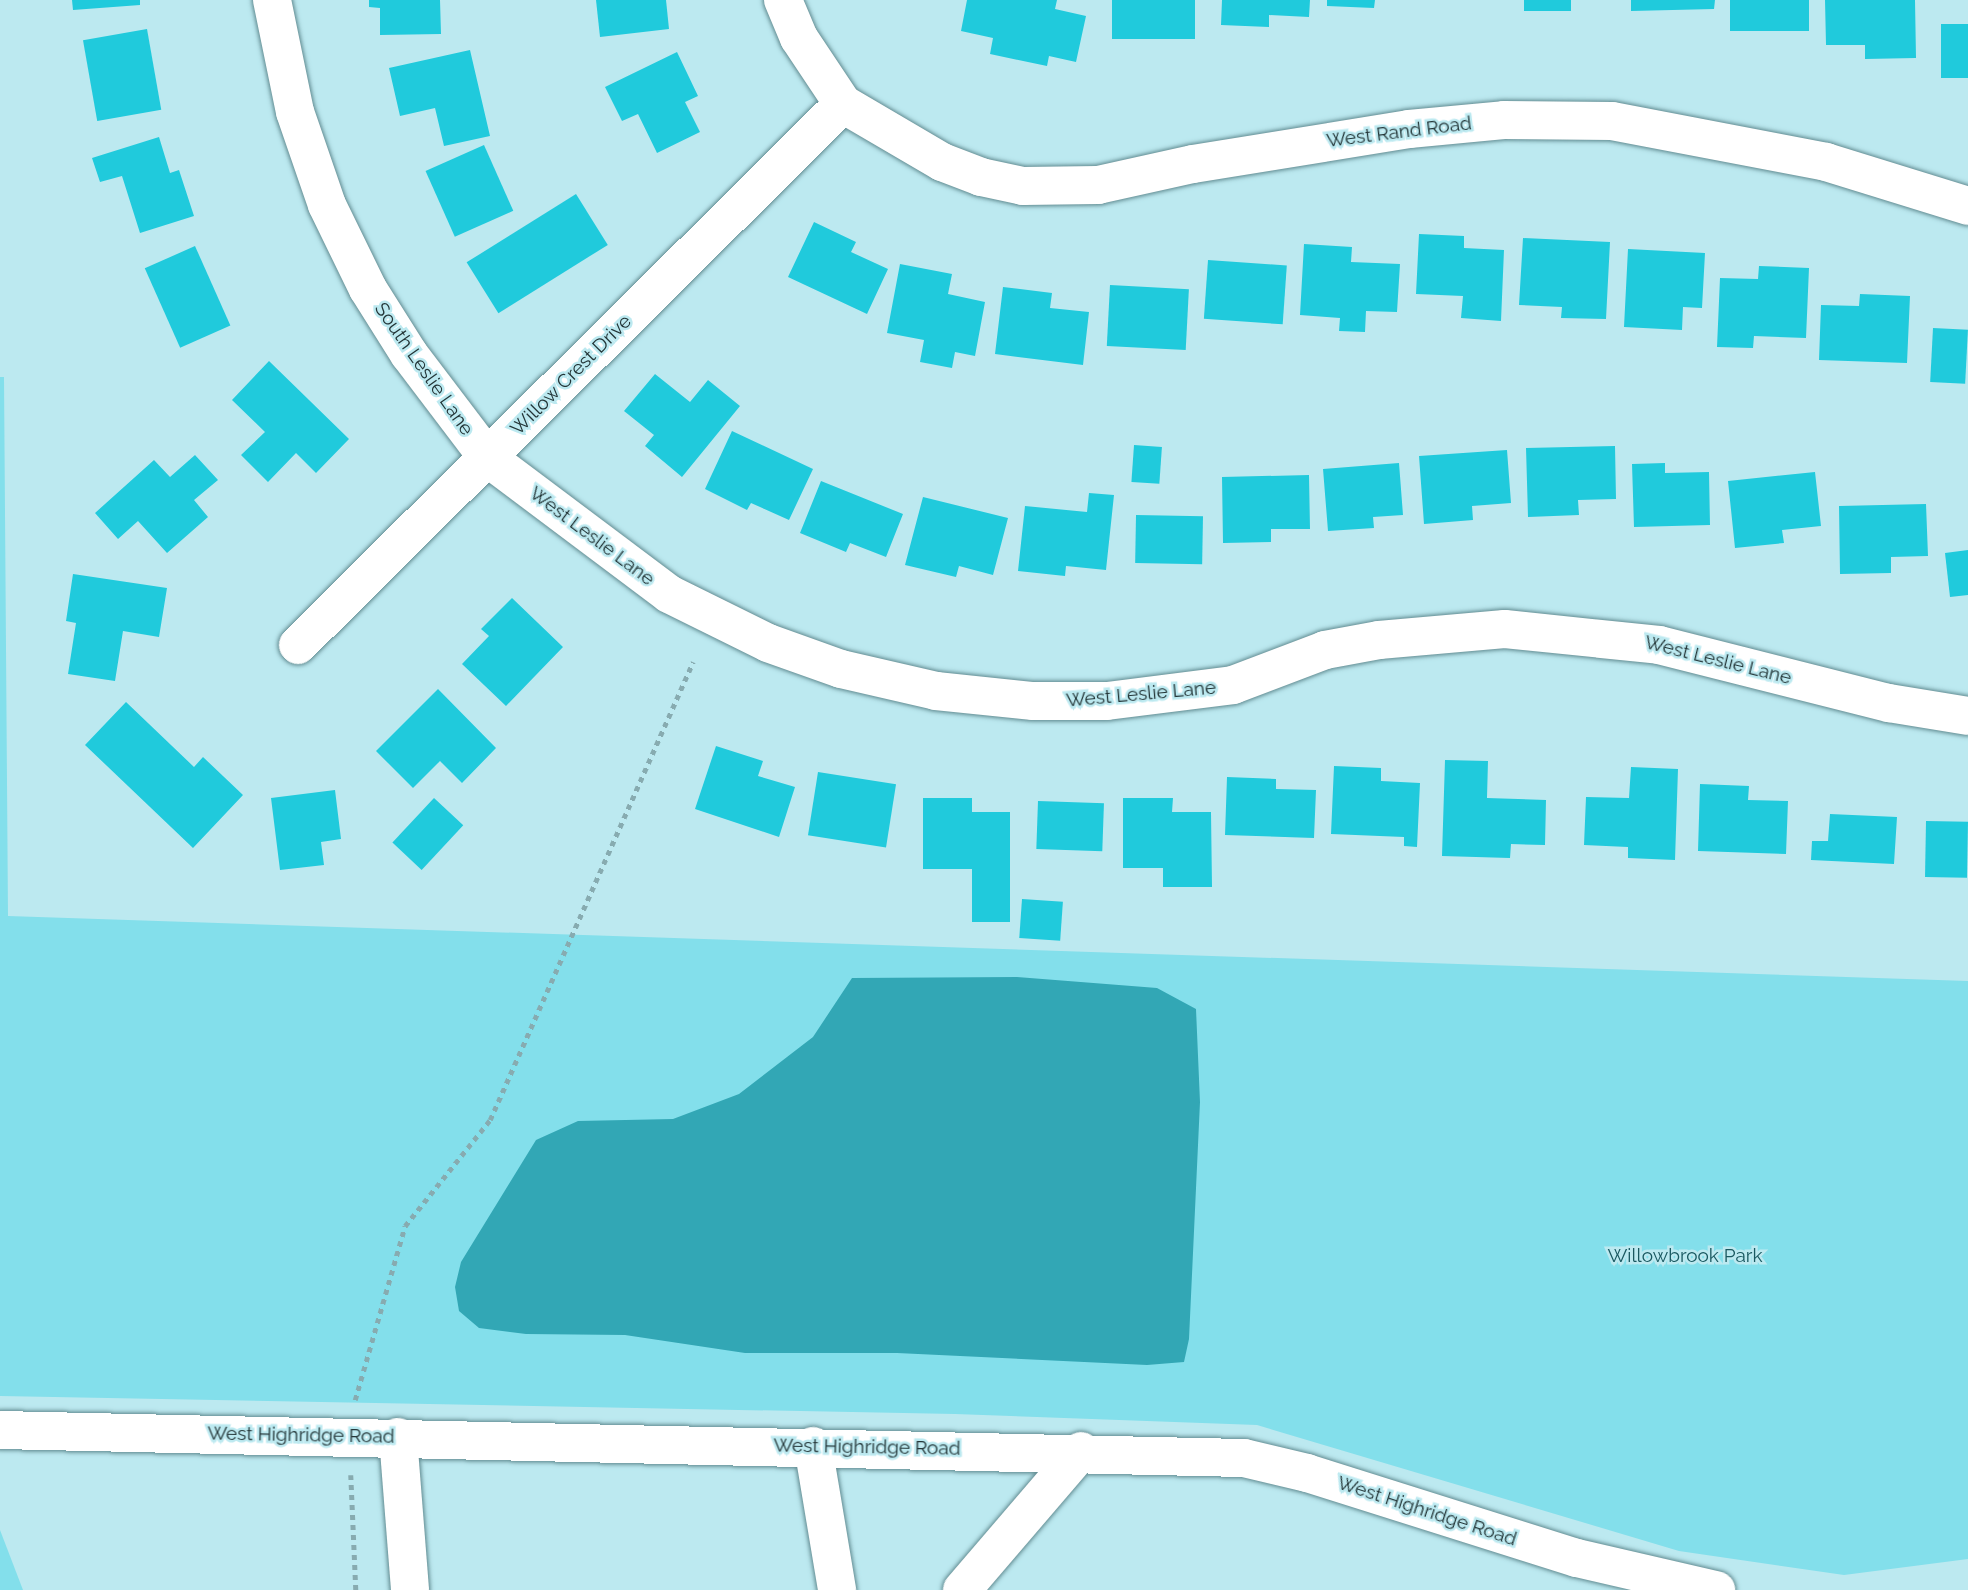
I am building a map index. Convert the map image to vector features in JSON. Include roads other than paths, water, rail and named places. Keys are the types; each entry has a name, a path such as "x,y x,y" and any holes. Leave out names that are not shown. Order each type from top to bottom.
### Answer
{"street":[{"name":"South Leslie Lane","path":"272,0 295,112 327,205 368,289 409,354 488,458"},
{"path":"783,0 799,38 843,104"},
{"name":"Willow Crest Drive","path":"298,645 843,104"},
{"name":"West Rand Road","path":"843,104 942,162 981,177 1047,188 1098,185 1193,164 1409,129 1504,120 1612,121 1826,162 1968,206"},
{"name":"West Leslie Lane","path":"488,458 669,594 706,615 841,669 936,691 1032,701 1177,694 1233,685 1325,650 1431,633 1505,629 1659,645 1889,703 1968,716"},
{"name":"West Highridge Road","path":"0,1430 1081,1451 1244,1458 1307,1473 1577,1558 1716,1590"},
{"path":"398,1437 410,1590"},
{"path":"813,1446 837,1590"},
{"path":"962,1590 1081,1451"}],"park label":[{"name":"Willowbrook Park","path":"1685,1256"}]}
